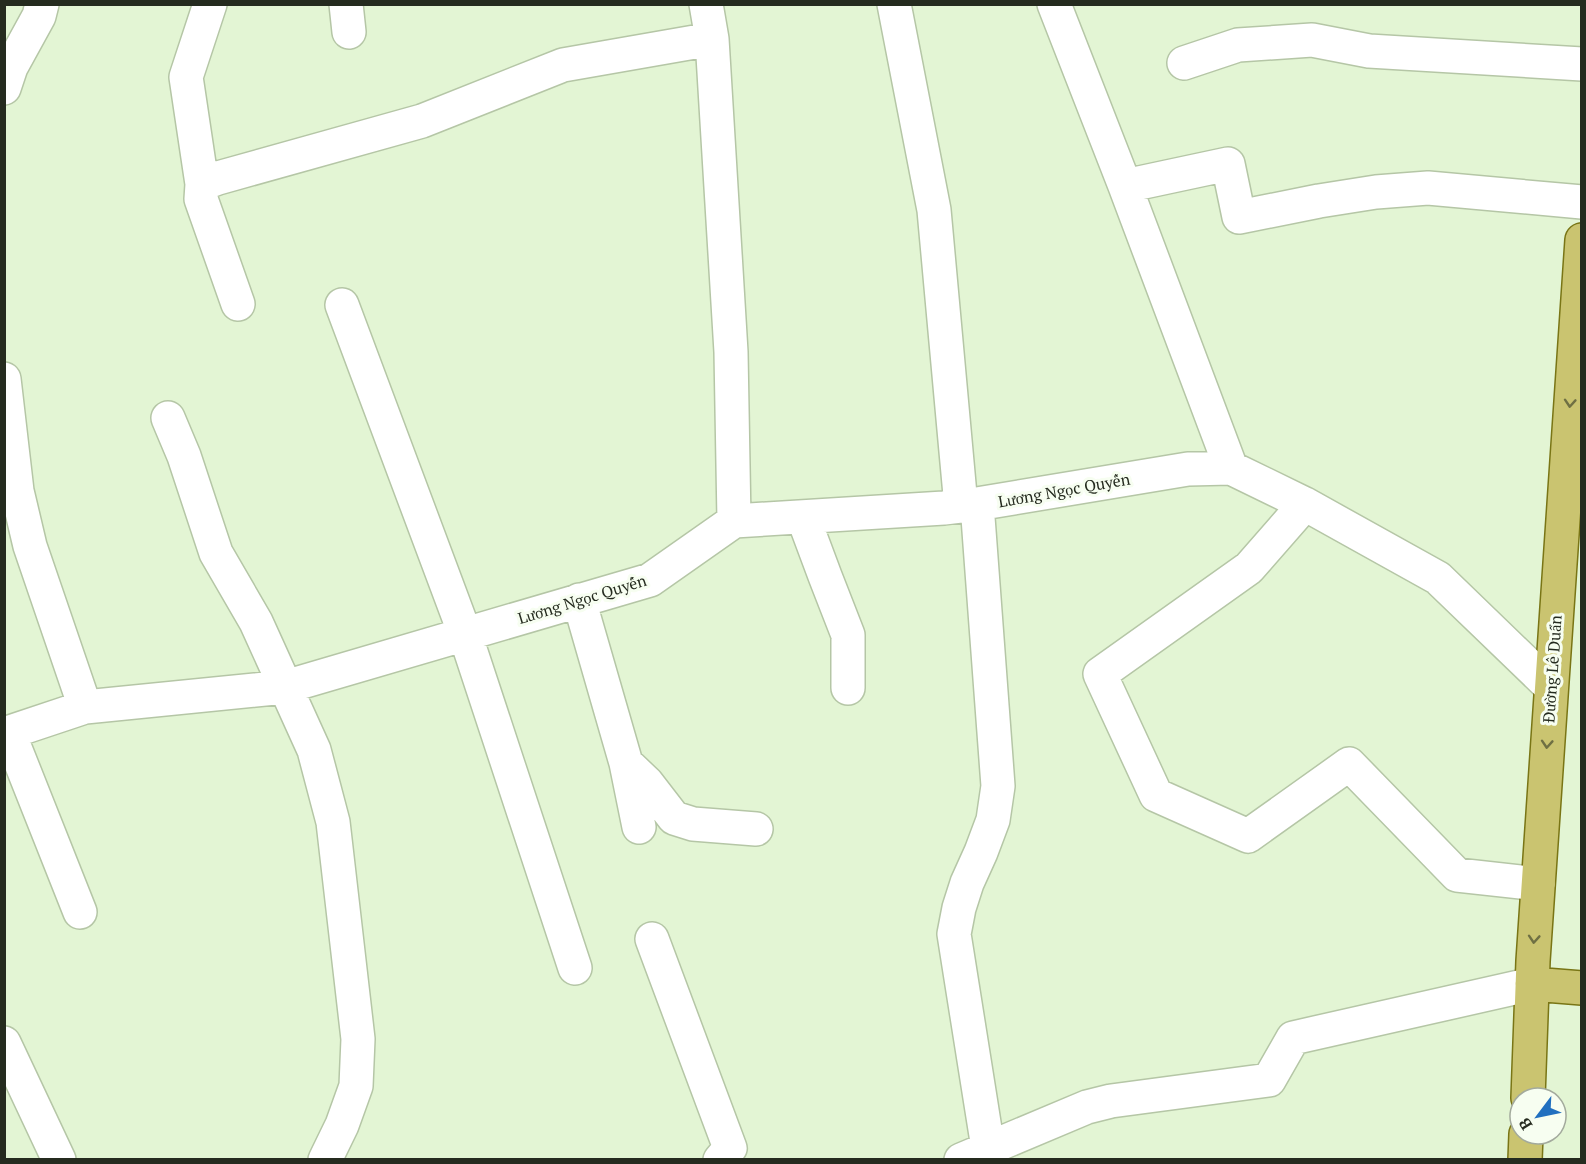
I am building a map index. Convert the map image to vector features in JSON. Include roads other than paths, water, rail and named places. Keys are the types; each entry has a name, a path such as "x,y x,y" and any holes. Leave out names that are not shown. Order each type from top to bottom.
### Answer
{"main road":[{"name":"Đường Lê Duẩn","path":"1528,1086 1538,884 1581,240"},
{"path":"1532,984 1581,988"}],"street":[{"path":"4,87 11,67 39,16 42,4"},
{"path":"210,4 186,77 202,184 201,199 238,304"},
{"path":"705,4 712,39 731,352 734,521"},
{"path":"894,4 934,210 969,505 998,786 993,820 958,908 954,934 974,1154 1087,1107 1111,1101 1269,1080 1293,1038 1532,984"},
{"path":"1054,4 1231,468"},
{"path":"202,184 422,121 563,65 712,39"},
{"path":"1184,63 1238,45 1312,40 1369,51 1581,64"},
{"path":"1125,186 1228,164 1239,217 1342,197 1428,188 1581,202"},
{"path":"342,305 465,634 575,968"},
{"path":"4,379 17,491 30,546 85,707"},
{"path":"168,418 184,456 216,553 256,622 314,750 333,822 358,1040 356,1086 342,1125 325,1160"},
{"name":"Lương Ngọc Quyến","path":"7,733 85,707 285,687 650,580 734,521 969,505 1188,469 1231,468 1305,504 1438,578 1551,687"},
{"path":"1305,504 1249,568 1100,674 1156,795 1248,836 1349,764 1457,875 1538,884"},
{"path":"804,517 848,635 848,688"},
{"path":"579,600 626,763 639,827"},
{"path":"7,733 80,912"},
{"path":"626,763 647,783 674,818 693,824 756,829"},
{"path":"652,939 730,1148 720,1160"},
{"path":"4,1043 59,1160"}]}
